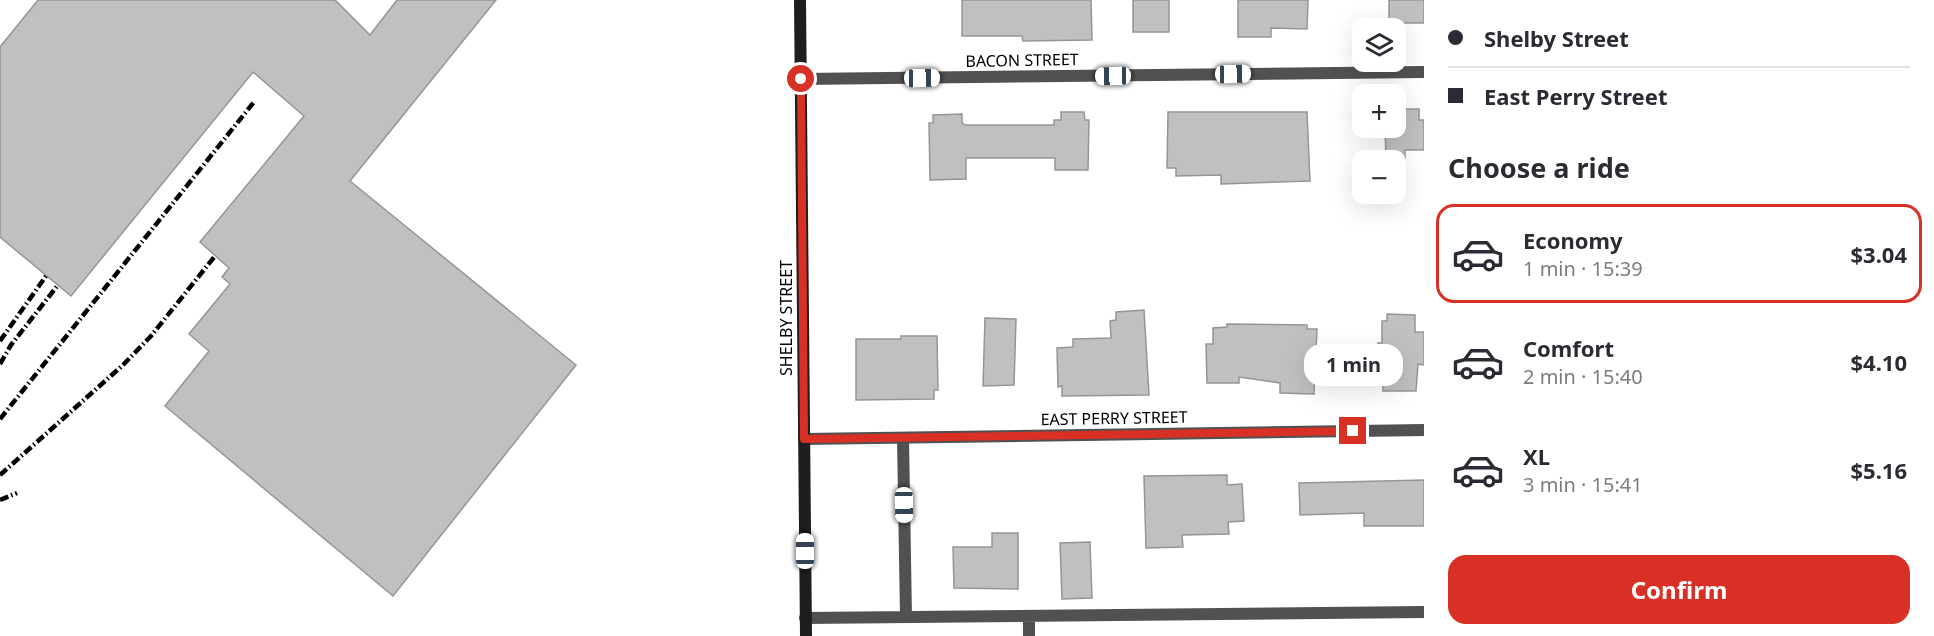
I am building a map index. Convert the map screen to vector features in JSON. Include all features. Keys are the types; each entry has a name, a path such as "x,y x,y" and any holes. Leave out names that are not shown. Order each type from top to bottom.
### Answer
{"main road":[{"name":"SHELBY STREET","path":"800,0 806,636"}],"street":[{"name":"BACON STREET","path":"801,79 1424,72"},
{"name":"EAST PERRY STREET","path":"804,439 1424,430"},
{"path":"903,438 906,617"},
{"path":"805,618 1424,612"},
{"path":"1029,616 1029,636"}],"building":[{"path":"38,0 335,0 370,35 397,0 496,0 350,181 576,365 393,596 165,406 209,351 189,334 230,284 222,277 229,268 200,242 304,116 253,72 71,296 0,237 0,47"},
{"path":"962,0 1091,0 1092,40 1023,41 1022,36 962,36"},
{"path":"1133,0 1169,0 1169,32 1133,32"},
{"path":"1238,0 1308,0 1307,29 1271,28 1271,37 1238,37"},
{"path":"1389,0 1424,0 1424,23 1406,23 1406,18 1389,18"},
{"path":"1406,109 1419,109 1419,120 1424,120 1424,150 1386,150 1385,138 1406,138"},
{"path":"1061,112 1084,112 1085,120 1089,120 1088,170 1055,170 1055,158 966,158 966,179 930,180 929,123 933,123 933,115 962,114 962,123 965,125 1054,125 1054,120 1061,120"},
{"path":"1168,112 1307,112 1310,181 1221,184 1221,175 1176,176 1176,168 1167,168"},
{"path":"1144,310 1149,395 1062,396 1062,386 1058,387 1057,348 1073,347 1073,339 1111,338 1110,321 1116,320 1116,312"},
{"path":"1387,314 1415,315 1415,332 1424,332 1424,365 1418,364 1416,391 1383,391 1383,382 1378,382 1378,343 1382,343 1382,321 1387,321"},
{"path":"985,318 1016,319 1014,385 983,386"},
{"path":"1227,324 1307,325 1307,329 1317,329 1314,394 1280,393 1280,383 1239,377 1239,383 1207,383 1206,344 1213,344 1213,328 1227,327"},
{"path":"901,336 937,336 938,390 934,390 934,399 856,400 856,339 901,339"},
{"path":"1227,475 1227,485 1242,484 1244,521 1228,522 1229,534 1182,535 1183,547 1146,548 1144,476"},
{"path":"1424,480 1424,526 1364,526 1364,513 1300,515 1299,483"},
{"path":"992,533 1018,533 1018,589 954,588 953,547 992,547"},
{"path":"1090,542 1092,598 1062,599 1060,543"}],"railway":[{"path":"0,419 254,102"},
{"path":"0,475 123,365 151,336 215,256"},
{"path":"0,341 46,276"},
{"path":"0,364 11,345 58,285"},
{"path":"0,500 17,493"}],"route":[{"path":"801,79 804,439 1353,431"}]}
